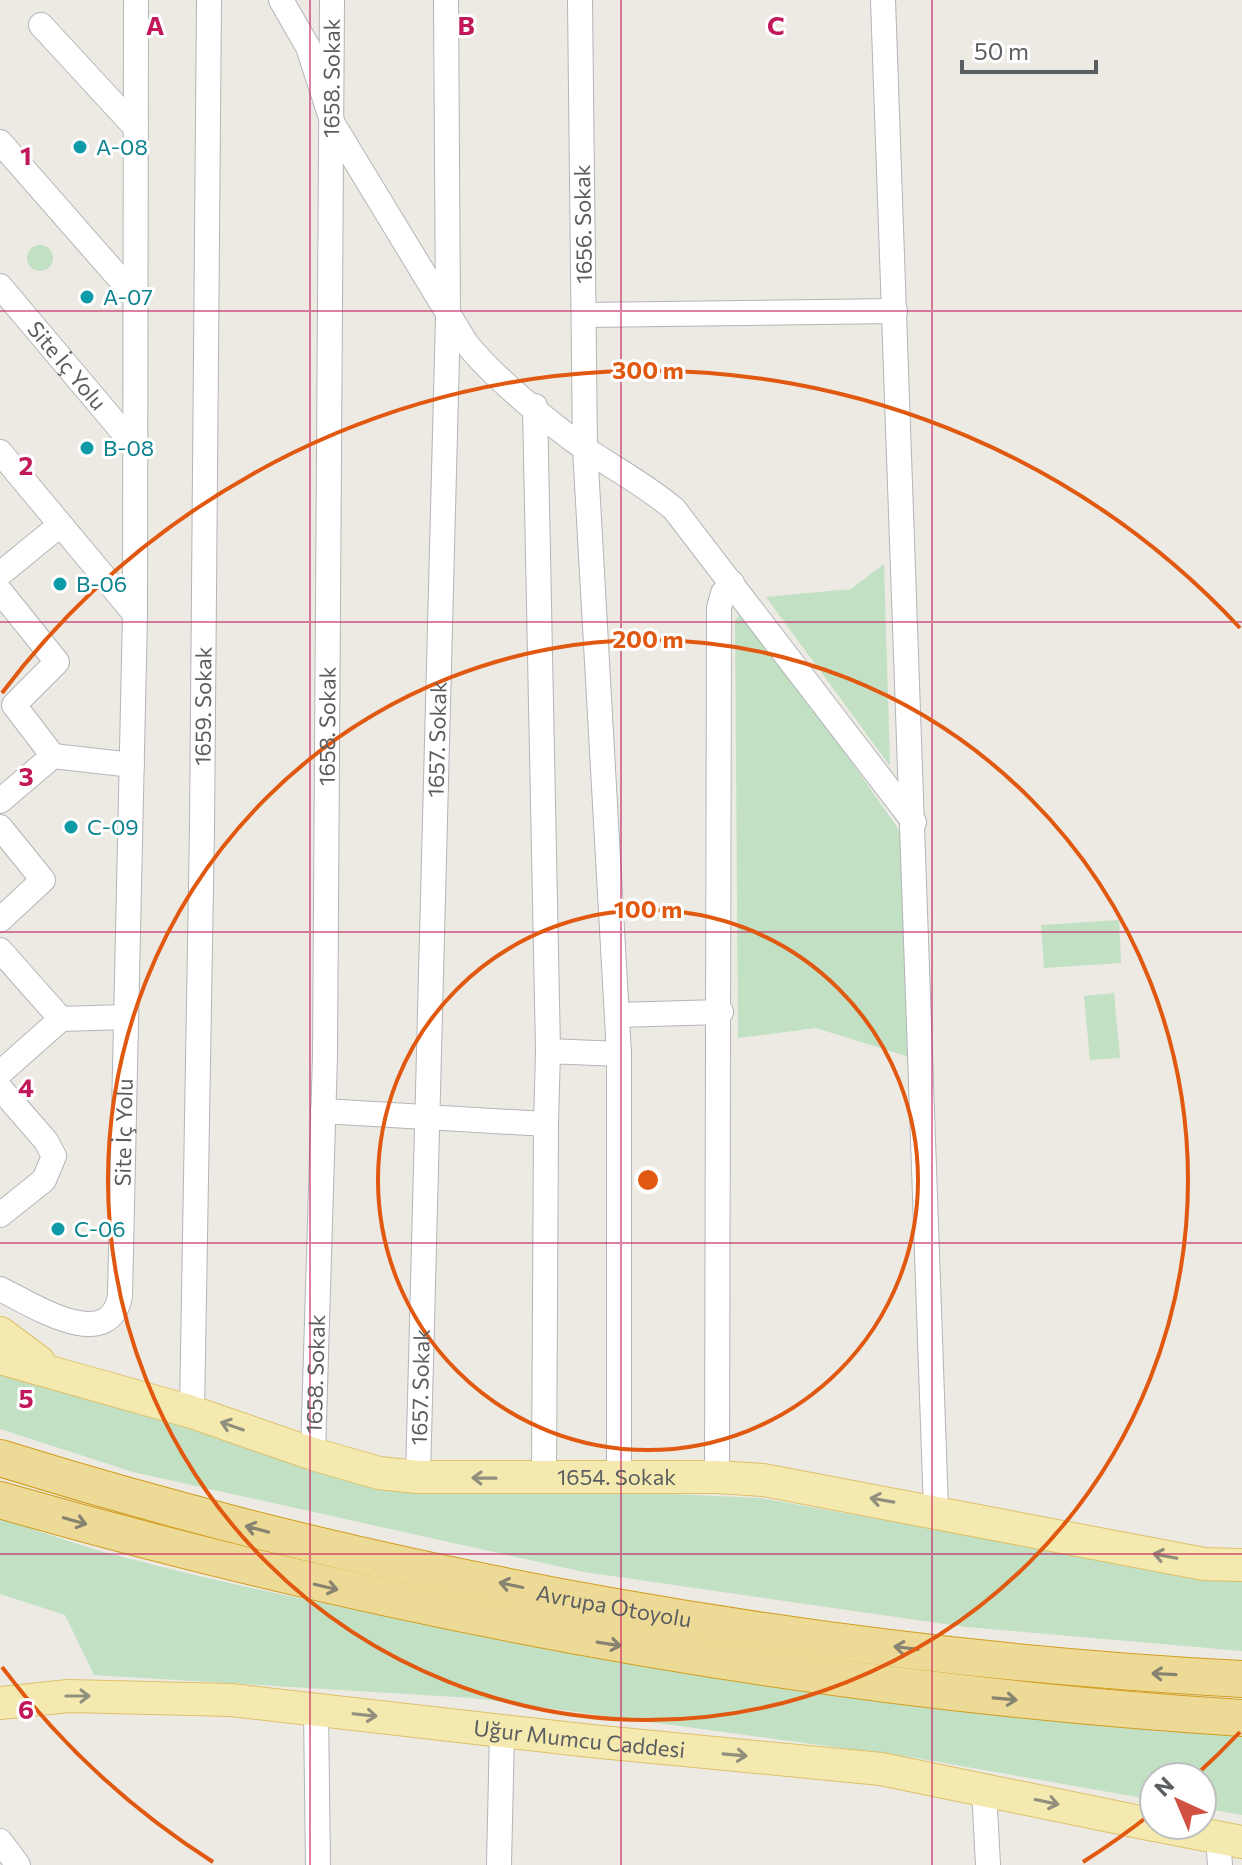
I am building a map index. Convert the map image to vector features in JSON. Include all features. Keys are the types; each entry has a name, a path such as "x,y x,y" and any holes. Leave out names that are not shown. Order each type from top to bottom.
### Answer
{"highway":[{"name":"Avrupa Otoyolu","path":"0,1458 340,1550 655,1612 988,1657 1125,1672 1242,1679"},
{"name":"Avrupa Otoyolu","path":"0,1500 170,1549 575,1638 963,1695 1242,1718"}],"main road":[{"path":"0,1333 54,1374"},
{"name":"1654. Sokak","path":"0,1358 192,1412 313,1454 379,1473 418,1477 544,1479 717,1477 806,1486 1204,1564 1242,1565"},
{"name":"Uğur Mumcu Caddesi","path":"0,1703 69,1696 231,1700 881,1769 1138,1822"},
{"name":"Uğur Mumcu Caddesi","path":"1205,1841 1227,1848"}],"street":[{"name":"Site İç Yolu","path":"2,1295 81,1325 106,1319 119,1302 135,614 136,0"},
{"name":"1659. Sokak","path":"192,1412 202,812 209,0"},
{"path":"281,0 308,47 333,124 448,317 482,361 585,448 648,487 674,509 914,822"},
{"name":"1658. Sokak","path":"313,1454 323,1111 332,0"},
{"name":"1657. Sokak","path":"418,1477 430,1117 448,317 446,0"},
{"name":"1656. Sokak","path":"580,0 585,448 619,1054 619,1479"},
{"path":"883,0 936,1510"},
{"path":"41,25 136,128"},
{"path":"0,142 134,295"},
{"name":"Site İç Yolu","path":"0,286 133,444"},
{"path":"584,315 895,311"},
{"path":"535,406 548,1051 544,1479"},
{"path":"0,452 135,614"},
{"path":"0,574 60,525"},
{"path":"717,1477 721,1012 719,608 723,593 732,583"},
{"path":"0,591 56,660 54,667 14,705 53,756 132,765"},
{"path":"0,801 53,756"},
{"path":"0,827 43,880 0,920"},
{"path":"0,950 61,1019"},
{"path":"617,1015 721,1012"},
{"path":"0,1073 61,1019 125,1017"},
{"path":"548,1051 619,1054"},
{"path":"0,1088 46,1141 54,1156 44,1180 0,1215"},
{"path":"323,1111 546,1124"},
{"path":"316,1710 318,1865"},
{"path":"499,1865 502,1731"},
{"path":"984,1789 988,1865"},
{"path":"0,1841 18,1865"}],"green space":[{"path":"40,245 49,249 53,258 49,267 40,271 31,267 27,258 31,249"},
{"path":"884,564 890,766 766,597 851,589"},
{"path":"741,614 749,615 901,833 909,1057 816,1028 738,1038 735,620"},
{"path":"1119,920 1121,963 1044,968 1041,925"},
{"path":"1114,993 1120,1058 1090,1060 1084,996"},
{"path":"0,1370 389,1481 760,1498 1201,1577 1242,1577 1242,1651 966,1627 584,1572 133,1472 0,1429"},
{"path":"0,1518 100,1551 200,1576 651,1667 945,1710 1242,1735 1242,1815 1218,1811 1218,1761 1138,1761 1138,1797 916,1758 473,1698 94,1675 65,1615 0,1594"}],"place":[{"name":"A-08","path":"80,147"},
{"name":"A-07","path":"87,297"},
{"name":"B-08","path":"87,448"},
{"name":"B-06","path":"60,584"},
{"name":"C-09","path":"71,827"},
{"name":"C-06","path":"58,1229"}]}
